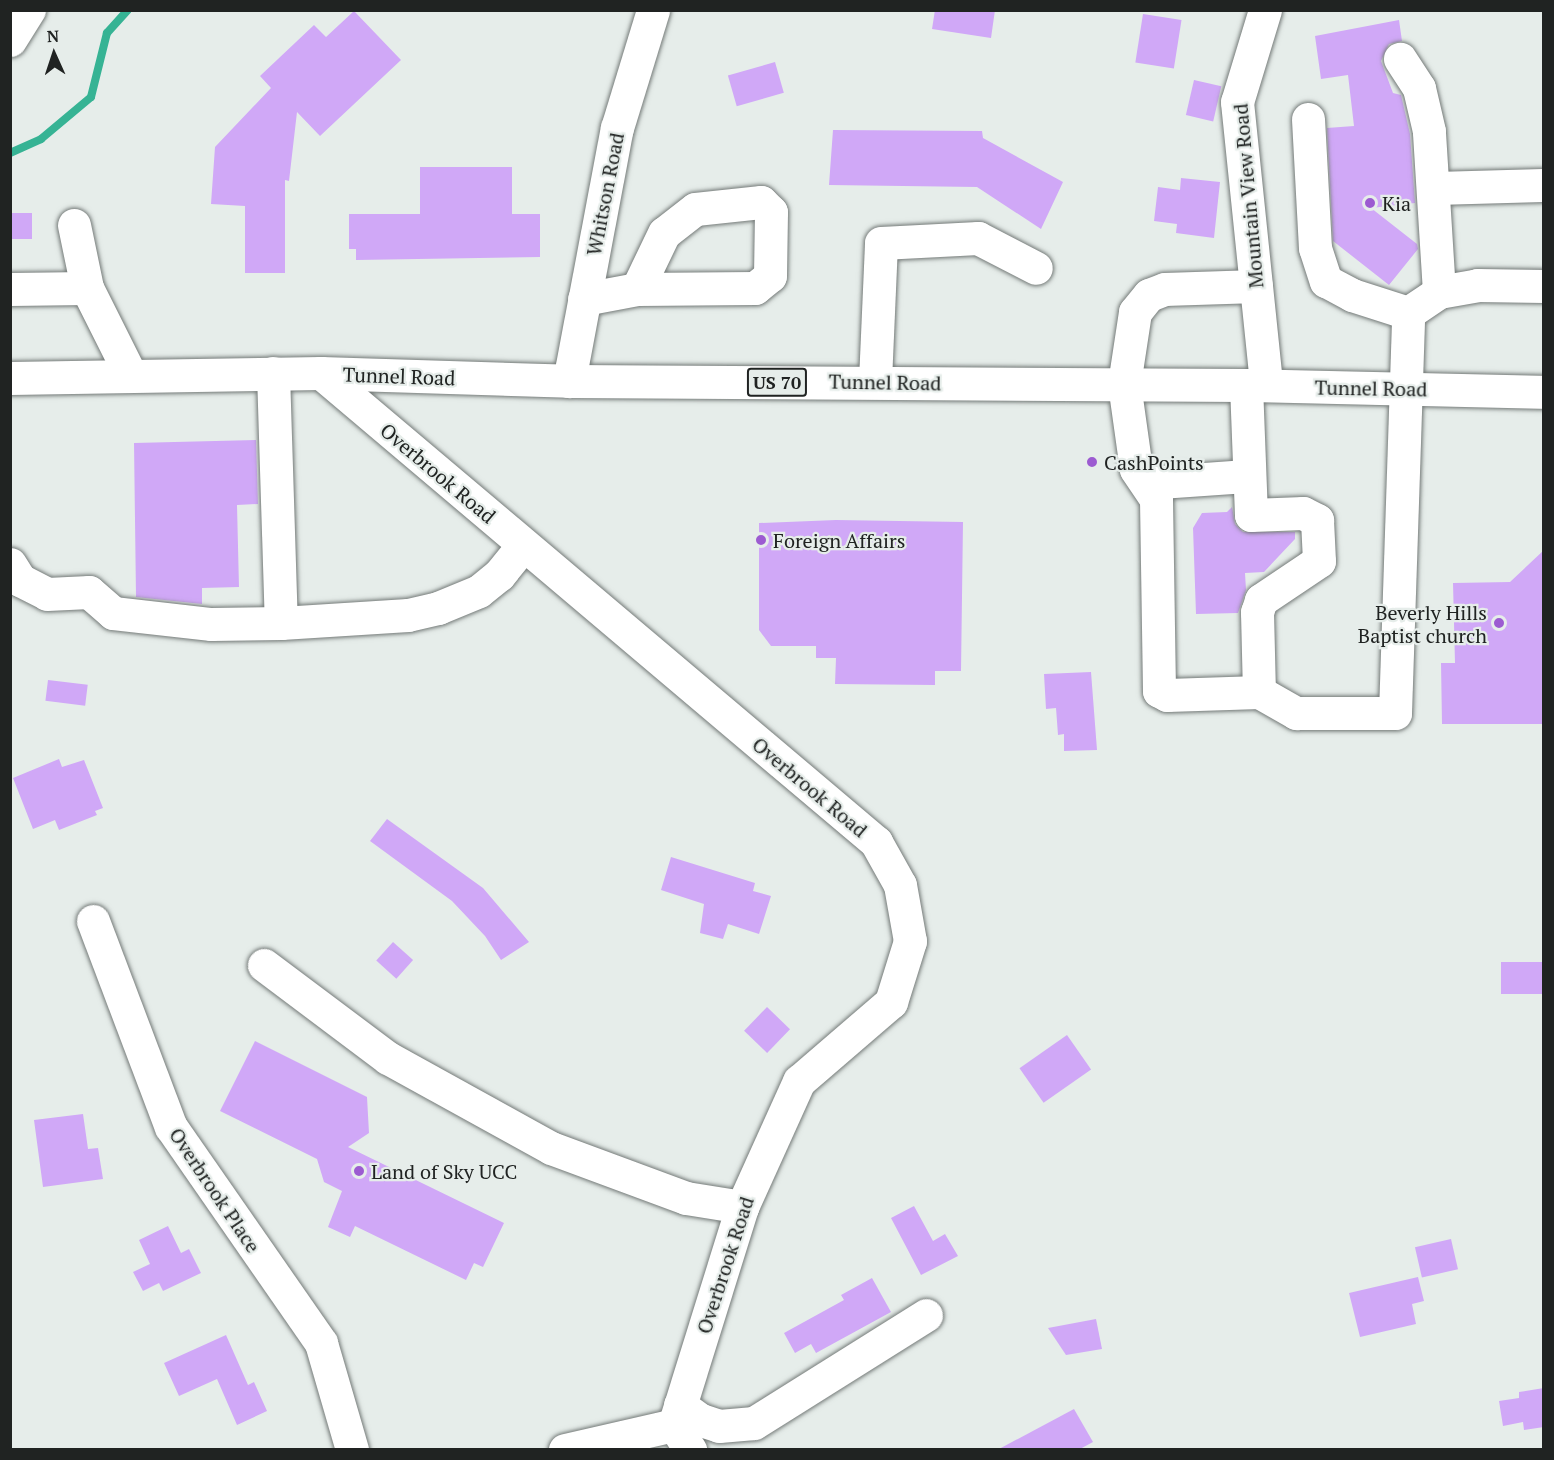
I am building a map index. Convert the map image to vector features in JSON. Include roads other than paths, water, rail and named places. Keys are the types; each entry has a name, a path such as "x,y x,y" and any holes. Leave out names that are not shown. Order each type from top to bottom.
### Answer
{"street":[{"path":"10,40 29,10"},
{"name":"Whitson Road","path":"569,381 617,128 653,10"},
{"name":"Mountain View Road","path":"1259,692 1259,606 1261,600 1319,561 1317,520 1303,513 1251,515 1248,476 1256,385 1256,286 1237,102 1265,10"},
{"path":"1400,59 1419,88 1429,131 1439,292"},
{"path":"1308,119 1315,248 1326,281 1352,295 1408,314"},
{"path":"1434,188 1544,185"},
{"path":"74,225 87,288 131,376"},
{"path":"875,381 881,243 978,238 1036,268"},
{"path":"1408,314 1439,292 1478,285 1544,286"},
{"path":"1256,286 1165,289 1149,295 1135,312 1124,384 1136,469 1156,499 1160,691 1167,695 1259,692 1296,713 1395,713 1408,314"},
{"path":"10,289 87,288"},
{"path":"584,299 636,289"},
{"name":"Tunnel Road","path":"10,378 321,373 569,381 1256,385 1544,392"},
{"name":"Overbrook Road","path":"321,373 876,842 900,885 910,941 891,1002 799,1081 742,1207 682,1426"},
{"path":"273,374 281,622"},
{"path":"1147,483 1248,476"},
{"path":"10,564 20,580 47,594 89,592 113,613 212,624 281,622 408,615 438,608 479,591 499,575 523,545"},
{"name":"Overbrook Place","path":"93,921 171,1127 321,1343 352,1449"},
{"path":"264,965 388,1058 551,1148 686,1198 742,1207"},
{"path":"565,1449 682,1426 701,1420 719,1426 754,1422 926,1315"}],"waterway":[{"path":"10,153 41,139 91,97 107,33 128,10"}],"place":[{"name":"Kia","path":"1370,203"},
{"name":"CashPoints","path":"1092,462"},
{"name":"Foreign Affairs","path":"761,540"},
{"name":"Beverly Hills Baptist church","path":"1499,623"},
{"name":"Land of Sky UCC","path":"359,1171"}]}
